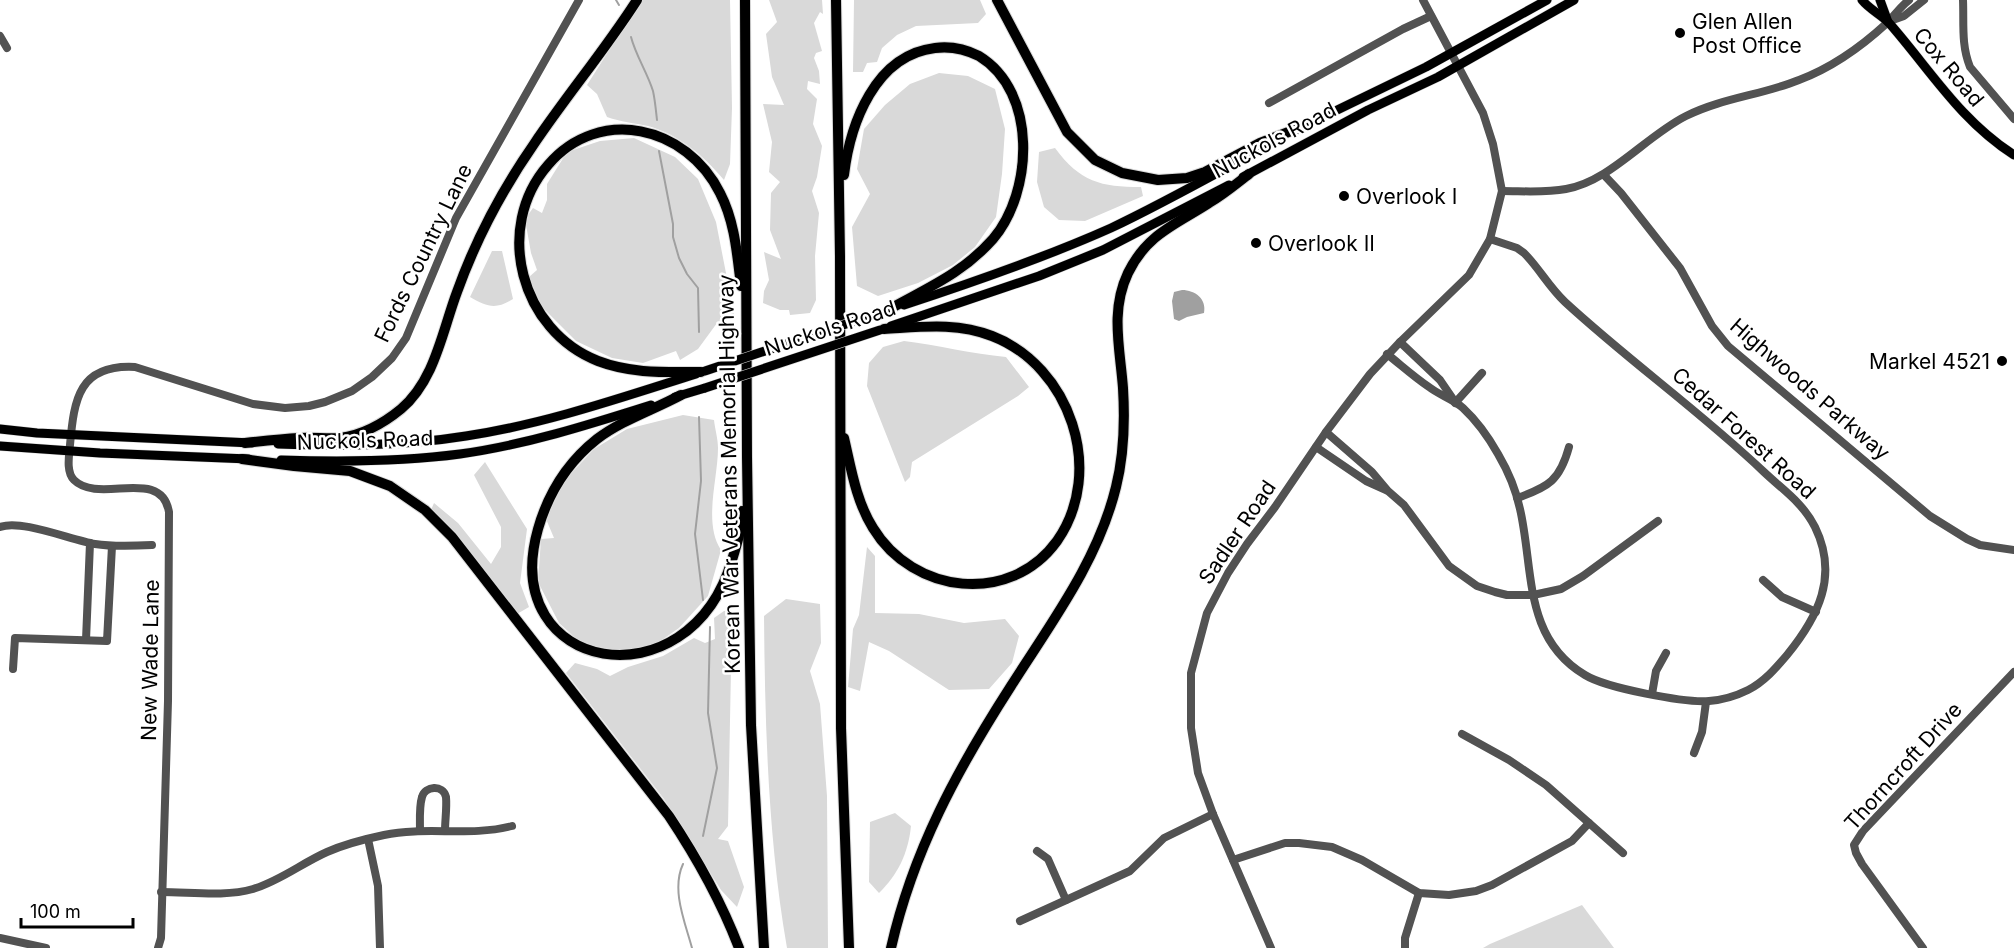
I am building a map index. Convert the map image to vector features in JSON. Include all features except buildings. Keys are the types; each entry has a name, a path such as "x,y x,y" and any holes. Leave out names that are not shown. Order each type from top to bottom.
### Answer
{"highway":[{"path":"245,443 301,438 339,438 352,435 383,422 417,393 431,368 466,266 502,194 536,141 637,0"},
{"name":"Korean War Veterans Memorial Highway","path":"745,0 751,724 764,948"},
{"path":"836,0 840,256 841,728 849,948"},
{"path":"997,0 1067,132 1095,160 1122,173 1158,180 1188,178 1304,126"},
{"path":"840,256 844,173 850,141 864,104 876,86 901,61 930,48 959,49 989,63 1010,91 1020,120 1024,150 1023,167 1015,202 992,240 962,268 944,281 883,311"},
{"path":"703,371 641,371 599,361 575,349 563,339 551,328 537,309 521,267 520,223 539,176 558,155 573,143 589,136 626,129 651,133 674,142 694,158 706,170 720,192 732,223 746,336"},
{"path":"891,948 902,903 915,866 945,796 1091,559 1111,507 1119,472 1124,417 1116,326 1117,306 1128,274 1137,258 1159,233 1208,204 1249,174"},
{"path":"840,418 856,485 873,530 892,552 924,574 944,582 965,585 985,584 1012,577 1047,553 1057,541 1067,522 1078,481 1079,456 1076,437 1066,405 1056,388 1034,363 1012,346 991,335 974,330 928,326 882,329"},
{"path":"681,395 630,419 599,438 574,461 553,491 538,528 532,567 539,603 550,622 559,631 587,650 621,656 646,652 668,643 696,624 712,604 728,575 742,520 747,457"},
{"path":"242,459 350,471 371,477 405,495 438,522 669,816 691,849 715,893 739,948"}],"main road":[{"name":"Nuckols Road","path":"0,429 71,435 331,445 396,443 465,436 547,420 703,371 1011,268 1091,236 1158,205 1304,126 1450,53 1546,0"},
{"name":"Nuckols Road","path":"0,446 69,452 363,461 460,454 540,438 705,388 882,329 1029,279 1103,250 1458,66 1574,0"},
{"name":"Cox Road","path":"1862,0 1888,22 1960,111 2014,155"},
{"name":"Cox Road","path":"1880,0 1888,22"}],"street":[{"name":"Fords Country Lane","path":"69,452 73,412 81,389 96,375 112,368 122,366 142,369 254,404 285,408 325,402 352,391 372,377 392,358 406,338 456,218 579,0"},
{"name":"Sadler Road","path":"1271,948 1198,773 1191,728 1191,673 1200,633 1212,603 1228,573 1326,432 1388,354 1469,275 1490,239 1502,191 1493,144 1483,113 1423,0"},
{"path":"1502,191 1568,189 1604,174 1652,136 1683,117 1716,104 1776,88 1815,73 1846,55 1888,22 1909,0"},
{"path":"1888,22 1904,16 1924,0"},
{"path":"1963,0 1965,57 1970,67 2014,119"},
{"path":"1269,103 1431,16"},
{"path":"0,36 7,48"},
{"name":"Highwoods Parkway","path":"1604,174 1680,268 1712,326 1728,346 1930,516 1966,539 1980,545 2014,550"},
{"name":"Cedar Forest Road","path":"1388,354 1430,388 1463,408 1499,456 1517,498 1533,595 1543,631 1551,644 1571,666 1599,682 1652,694 1706,702 1749,690 1772,673 1808,628 1825,586 1825,561 1816,530 1799,503 1747,454 1564,302 1524,253 1517,248 1490,239"},
{"name":"Cedar Forest Road","path":"1400,342 1440,380 1455,402"},
{"path":"1455,402 1482,373"},
{"path":"1326,432 1372,472 1404,506 1441,557 1455,572 1478,586 1495,592 1507,595 1533,595 1551,592 1570,584 1658,521"},
{"path":"1316,447 1366,481 1388,491"},
{"path":"1517,498 1539,489 1559,474 1564,466 1569,447"},
{"name":"New Wade Lane","path":"69,452 70,475 80,485 90,488 150,490 163,496 168,505 170,529 168,701 161,939 158,948"},
{"path":"0,527 32,529 112,546 152,545"},
{"path":"86,640 90,543"},
{"path":"14,669 15,638 107,641 112,546"},
{"path":"1763,579 1782,597 1816,612"},
{"path":"1652,694 1656,671 1666,653"},
{"name":"Thorncroft Drive","path":"1923,948 1862,864 1854,845 1863,831 2014,672"},
{"path":"1694,753 1701,732 1706,702"},
{"path":"1462,734 1509,760 1546,785 1623,853"},
{"path":"420,831 421,798 425,791 434,788 441,790 446,796 445,831"},
{"path":"1020,921 1130,871 1164,838 1214,814"},
{"path":"1233,860 1285,843 1332,847 1362,860 1419,893 1456,894 1476,891 1492,885 1556,851 1572,841 1589,823"},
{"path":"161,892 237,892 251,889 267,884 328,851 399,832 495,831 512,826"},
{"path":"368,839 378,886 380,948"},
{"path":"1036,851 1048,859 1066,900"},
{"path":"1405,948 1405,938 1419,893"},
{"path":"0,938 46,948"}],"shaded area":[{"path":"641,0 730,0 732,108 730,164 724,180 700,155 671,135 648,126 607,117 597,94 587,85"},
{"path":"769,0 822,0 823,14 820,12 814,23 822,51 816,53 814,58 819,71 820,84 808,81 807,89 817,99 813,124 822,146 817,177 812,191 819,213 815,256 816,300 810,313 790,315 789,310 780,310 763,303 764,291 769,280 764,252 781,259 770,230 771,193 780,182 769,172 772,142 763,104 784,105 772,77 766,34 777,22"},
{"path":"854,0 980,0 986,14 978,23 916,26 897,35 882,48 877,62 867,63 863,72 853,72"},
{"path":"939,73 968,76 995,89 1005,129 996,217 975,247 953,265 918,283 878,296 857,286 852,227 870,194 857,169 864,129 885,105 910,84"},
{"path":"634,138 675,157 698,179 716,222 734,314 717,323 698,349 680,360 676,351 643,363 612,358 576,341 541,306 529,277 537,270 531,253 525,219 533,208 542,213 547,200 547,184 567,152 600,141"},
{"path":"1055,148 1073,168 1092,180 1114,186 1141,187 1143,196 1085,221 1059,220 1044,207 1037,182 1039,152"},
{"path":"492,251 502,251 513,299 496,306 487,305 470,297"},
{"path":"1182,290 1199,296 1204,304 1204,313 1179,321 1174,319 1172,301 1174,292"},
{"path":"904,341 1006,357 1029,387 912,462 910,477 905,482 867,386 869,363 883,347"},
{"path":"683,415 714,420 718,441 712,514 716,539 721,550 708,596 679,628 649,649 620,651 582,644 559,623 538,582 541,539 554,538 546,519 564,481 594,449 627,429"},
{"path":"485,462 527,529 520,583 529,607 517,614 431,510 434,503 458,523 491,564 501,547 501,527 474,475"},
{"path":"867,547 875,556 875,613 919,614 964,623 1005,619 1019,636 1012,663 989,689 949,690 889,651 869,642 860,691 848,687 853,629 859,615"},
{"path":"786,599 820,604 821,643 810,671 820,704 827,796 828,948 787,948 781,907 772,824 767,741 764,616"},
{"path":"730,610 728,620 731,668 728,826 718,839 728,841 744,887 737,907 721,890 664,799 566,673 575,663 597,669 610,676 628,667 663,656 694,638 705,643 715,639 714,618"},
{"path":"895,813 911,826 910,836 901,863 879,893 869,882 870,822"},
{"path":"1582,905 1614,948 1483,948 1490,944"}],"waterway":[{"path":"616,0 619,5"},
{"path":"631,37 653,91 657,120"},
{"path":"659,151 673,224 673,237 679,258 687,274 698,288 699,332"},
{"path":"699,417 701,481 695,534 703,600"},
{"path":"703,836 717,768 708,713 710,627"},
{"path":"683,864 678,884 679,895 692,948"}],"place":[{"name":"Glen Allen Post Office","path":"1680,33"},
{"name":"Overlook I","path":"1344,196"},
{"name":"Overlook II","path":"1256,243"},
{"name":"Markel 4521","path":"2002,361"}]}
